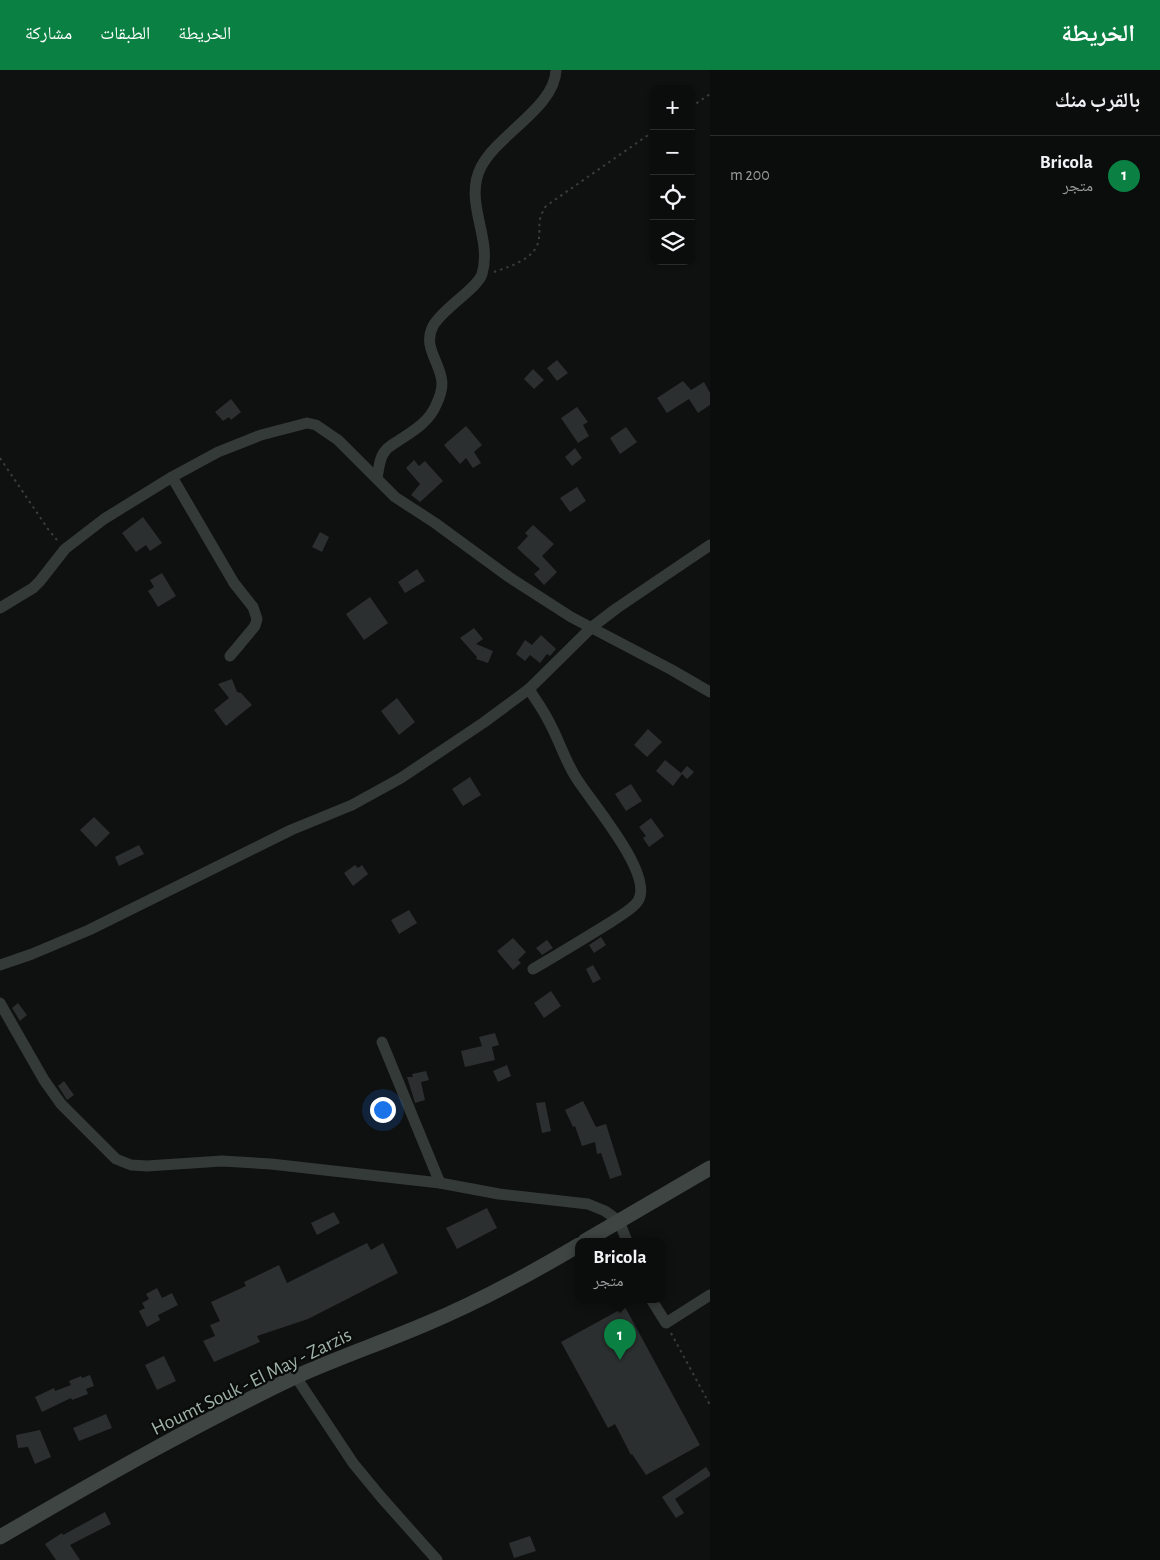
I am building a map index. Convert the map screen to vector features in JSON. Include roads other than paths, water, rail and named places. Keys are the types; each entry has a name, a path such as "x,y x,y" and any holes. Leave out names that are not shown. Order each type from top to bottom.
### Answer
{"main road":[{"path":"590,1238 710,1168"},
{"name":"Houmt Souk - El May - Zarzis","path":"0,1537 162,1446 296,1377 430,1322 492,1294 575,1247"}],"street":[{"path":"378,478 381,456 386,450 423,424 436,405 442,384 429,345 430,334 435,323 482,277 486,258 485,243 475,199 476,182 481,166 490,154 542,102 552,89 556,70"},
{"path":"0,608 20,597 40,581 65,549 104,519 172,477 218,452 261,435 307,423 316,425 338,440 395,497 435,523 509,578 570,617 592,627 710,692"},
{"path":"172,477 234,583 253,608 257,619 256,626 230,656"},
{"path":"0,965 89,930 291,830 366,798 401,778 483,723 529,689 592,627 710,545"},
{"path":"529,689 547,718 575,776 630,856 638,874 640,889 638,901 624,913 533,969"},
{"path":"0,1003 44,1080 61,1104 116,1159 131,1165 147,1166 222,1161 271,1164 440,1183 500,1194 588,1204 605,1211 619,1221 627,1238"},
{"path":"382,1042 440,1183"},
{"path":"654,1303 666,1323 710,1295"},
{"path":"296,1377 353,1463 381,1498 437,1560"}],"place":[{"name":"Bricola","path":"620,1360"}]}
